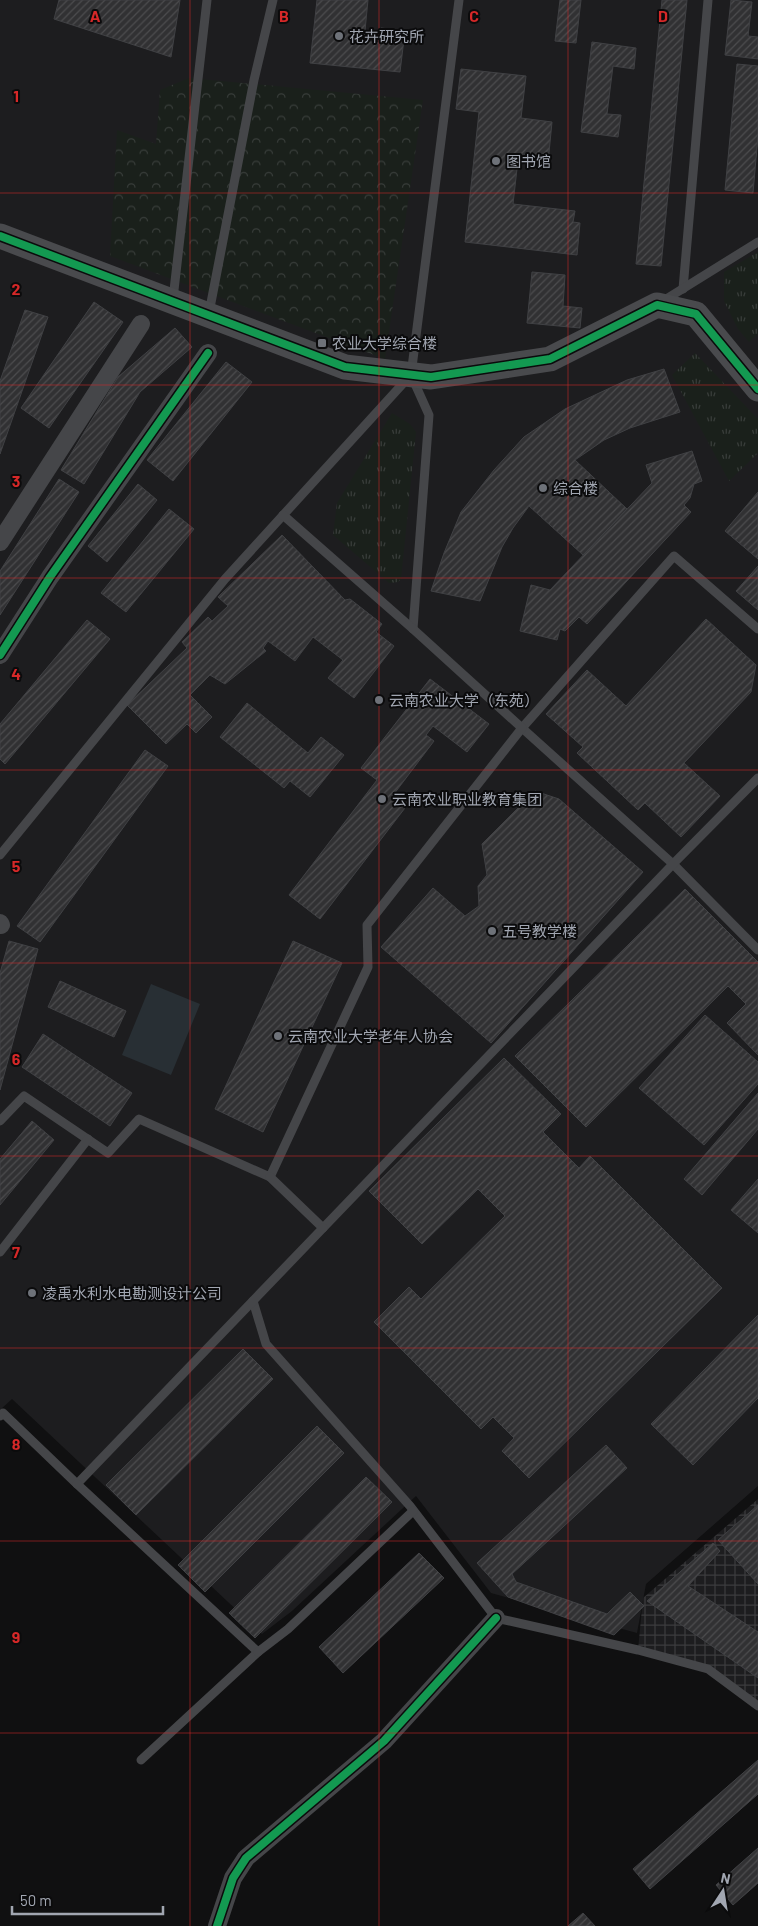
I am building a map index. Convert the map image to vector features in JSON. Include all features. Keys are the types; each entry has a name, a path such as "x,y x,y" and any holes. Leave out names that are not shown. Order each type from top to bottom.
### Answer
{"street":[{"path":"0,236 345,367 431,377 550,359 656,305 696,314 758,389"},
{"path":"0,542 141,324"},
{"path":"0,655 50,577 208,353"},
{"path":"217,1926 233,1878 246,1858 384,1742 496,1618"}],"lane":[{"path":"173,302 207,0"},
{"path":"209,316 254,80 273,0"},
{"path":"412,629 429,415 411,374 459,0"},
{"path":"682,289 708,0"},
{"path":"656,305 758,242"},
{"path":"0,855 225,579 411,374"},
{"path":"283,516 412,629 672,864 758,950"},
{"path":"270,1177 368,966 367,925 522,728 674,556 758,629"},
{"path":"77,1484 672,864 758,778"},
{"path":"0,1121 24,1096 108,1153 139,1119 270,1177 323,1228"},
{"path":"0,1252 88,1139"},
{"path":"253,1301 266,1344 413,1511 496,1618 638,1650 708,1669 758,1706"},
{"path":"0,1416 3,1414 258,1652"},
{"path":"142,1760 258,1652 288,1629 413,1511"}],"shaded area":[{"name":"云南农业大学（东苑）","path":"0,0 758,0 758,1486 646,1584 637,1633 491,1593 416,1496 292,1611 262,1634 12,1399 0,1410"},
{"path":"151,984 200,1004 171,1075 122,1055"},
{"path":"758,1499 758,1706 708,1669 638,1650 643,1598"}],"green space":[{"path":"189,78 423,100 385,359 110,256 117,130 156,144 160,90"},
{"path":"758,252 758,334 749,342 738,329 724,301 724,272"},
{"path":"695,353 758,419 758,453 729,481 672,375"},
{"path":"392,413 410,424 416,432 401,579 398,582 389,583 333,535 337,503"}],"building":[{"path":"59,0 180,0 171,57 54,19"},
{"name":"花卉研究所","path":"317,0 368,0 364,41 379,43 381,28 405,31 400,72 310,63"},
{"path":"560,0 581,0 576,43 555,41"},
{"path":"662,0 687,0 661,266 636,264"},
{"path":"731,0 752,2 748,36 758,37 758,59 725,55"},
{"path":"592,42 636,48 634,69 613,66 607,114 621,115 618,137 581,132"},
{"path":"737,64 758,66 758,136 753,193 725,190"},
{"name":"图书馆","path":"461,69 526,76 521,118 552,122 548,163 518,160 513,204 575,211 573,222 580,223 577,255 465,242 479,112 456,109"},
{"path":"532,272 565,275 563,306 582,308 580,328 527,323"},
{"path":"94,302 123,322 49,428 21,408"},
{"path":"25,310 48,317 0,454 0,381"},
{"path":"175,328 192,347 140,392 84,484 61,470 118,377"},
{"path":"226,362 252,382 173,481 147,460"},
{"name":"综合楼","path":"664,369 680,412 630,428 604,440 575,460 627,509 583,555 529,506 502,547 480,601 431,591 461,512 494,470 524,437 565,409 627,380"},
{"path":"692,451 702,481 694,484 690,498 684,505 691,512 587,624 579,617 565,631 560,629 557,640 520,631 531,585 550,590 652,483 646,465"},
{"path":"59,479 79,492 0,615 0,571"},
{"path":"138,484 157,500 107,562 88,546"},
{"path":"758,492 758,559 725,531"},
{"path":"169,509 194,529 126,612 101,593"},
{"path":"282,535 345,600 350,599 382,624 376,632 394,646 354,698 328,678 343,660 313,637 295,661 268,641 263,648 266,651 225,684 210,675 190,695 212,717 196,733 187,724 166,744 127,705 187,648 182,642 208,617 212,621 228,606 218,597"},
{"path":"758,566 758,610 736,591"},
{"path":"706,619 756,665 751,692 684,763 720,796 681,837 645,803 638,810 577,753 583,747 546,714 587,670 626,706"},
{"path":"87,620 110,639 5,764 0,759 0,724"},
{"name":"云南农业职业教育集团","path":"430,679 489,724 467,752 433,726 426,735 434,741 394,794 408,804 320,919 289,895 377,780 361,768"},
{"path":"247,703 308,753 321,737 344,755 310,797 290,781 284,788 220,737"},
{"path":"145,750 168,766 40,942 17,926"},
{"name":"五号教学楼","path":"535,791 559,799 643,872 491,1043 381,947 433,888 465,916 479,906 478,886 487,875 482,844"},
{"path":"685,889 758,962 758,1055 727,1023 746,1004 728,986 586,1127 515,1056"},
{"path":"9,941 38,949 0,1090 0,973"},
{"name":"云南农业大学老年人协会","path":"293,941 342,963 263,1132 215,1109"},
{"path":"60,981 126,1011 114,1037 48,1007"},
{"path":"705,1015 758,1062 758,1084 704,1145 639,1088"},
{"path":"43,1034 132,1093 110,1126 22,1067"},
{"path":"504,1058 561,1114 543,1132 579,1168 590,1156 722,1288 529,1478 502,1451 514,1438 493,1417 481,1429 374,1322 409,1287 421,1299 505,1216 478,1189 422,1244 369,1191"},
{"path":"758,1093 758,1129 702,1195 684,1179"},
{"path":"32,1121 54,1140 0,1205 0,1159"},
{"path":"758,1179 758,1233 731,1210"},
{"path":"758,1315 758,1398 693,1465 651,1424"},
{"path":"243,1349 273,1379 136,1515 106,1485"},
{"path":"317,1426 344,1453 205,1592 178,1565"},
{"path":"606,1445 627,1468 512,1574 516,1582 607,1614 630,1592 644,1606 614,1635 508,1597 477,1563"},
{"path":"366,1477 392,1502 255,1638 229,1613"},
{"path":"758,1505 758,1584 718,1540"},
{"path":"713,1543 720,1551 688,1586 758,1632 758,1678 647,1601"},
{"path":"419,1553 444,1578 343,1673 319,1647"},
{"path":"758,1760 758,1794 650,1889 633,1869"},
{"path":"758,1848 758,1883 733,1905 716,1885"},
{"path":"583,1913 595,1926 568,1926"}],"cycle path":[{"path":"0,236 345,367 431,377 550,359 657,305 696,314 758,389"},
{"path":"0,655 50,577 208,353"},
{"path":"217,1926 233,1878 246,1858 384,1741 496,1618"}],"place":[{"name":"花卉研究所","path":"339,36"},
{"name":"图书馆","path":"496,161"},
{"name":"农业大学综合楼","path":"322,343"},
{"name":"综合楼","path":"543,488"},
{"name":"云南农业大学（东苑）","path":"379,700"},
{"name":"云南农业职业教育集团","path":"382,799"},
{"name":"五号教学楼","path":"492,931"},
{"name":"云南农业大学老年人协会","path":"278,1036"},
{"name":"凌禹水利水电勘测设计公司","path":"32,1293"}]}
